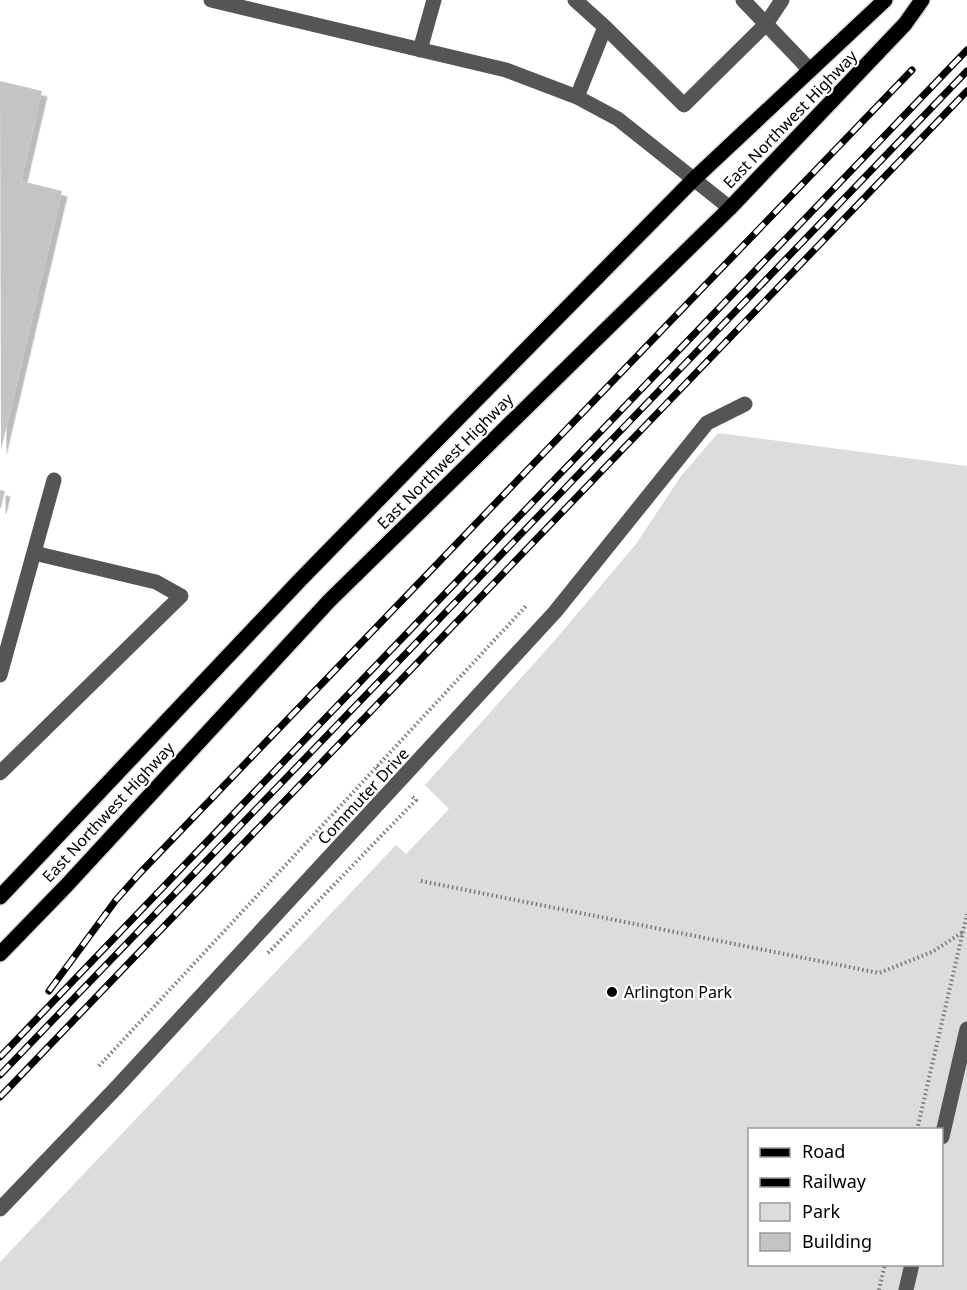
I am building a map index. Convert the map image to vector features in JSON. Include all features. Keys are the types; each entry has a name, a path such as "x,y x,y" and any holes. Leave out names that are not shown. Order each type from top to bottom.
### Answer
{"main road":[{"name":"East Northwest Highway","path":"0,897 308,572 694,179 885,0"},
{"name":"East Northwest Highway","path":"0,954 66,886 329,601 730,208 905,24 922,0"}],"street":[{"path":"211,0 506,70 577,98 618,119 730,208"},
{"path":"420,50 434,0"},
{"path":"575,0 684,105 766,24 782,0"},
{"path":"743,0 810,70"},
{"path":"577,98 605,27"},
{"name":"Commuter Drive","path":"0,1209 126,1079 555,612 707,423 745,404"},
{"path":"0,675 54,480"},
{"path":"0,772 181,596 156,582 34,553"},
{"path":"943,1133 967,1029"},
{"path":"906,1290 912,1266"}],"path":[{"path":"99,1066 526,606"},
{"path":"421,881 879,973 932,952 963,932"},
{"path":"917,1128 967,914"},
{"path":"879,1290 885,1266"}],"green space":[{"name":"Arlington Park","path":"718,433 967,466 967,1290 0,1290 0,1262 396,845 406,854 449,809 425,785 556,639 636,544 681,476"}],"building":[{"path":"0,81 42,91 21,181 62,191 1,450"},
{"path":"0,490 5,491 1,508 0,508"}],"railway":[{"path":"0,1057 967,50"},
{"path":"49,991 116,900 140,873 912,70"},
{"path":"0,1075 967,71"},
{"path":"0,1097 967,91"}],"place":[{"name":"Arlington Park","path":"612,992"}]}
